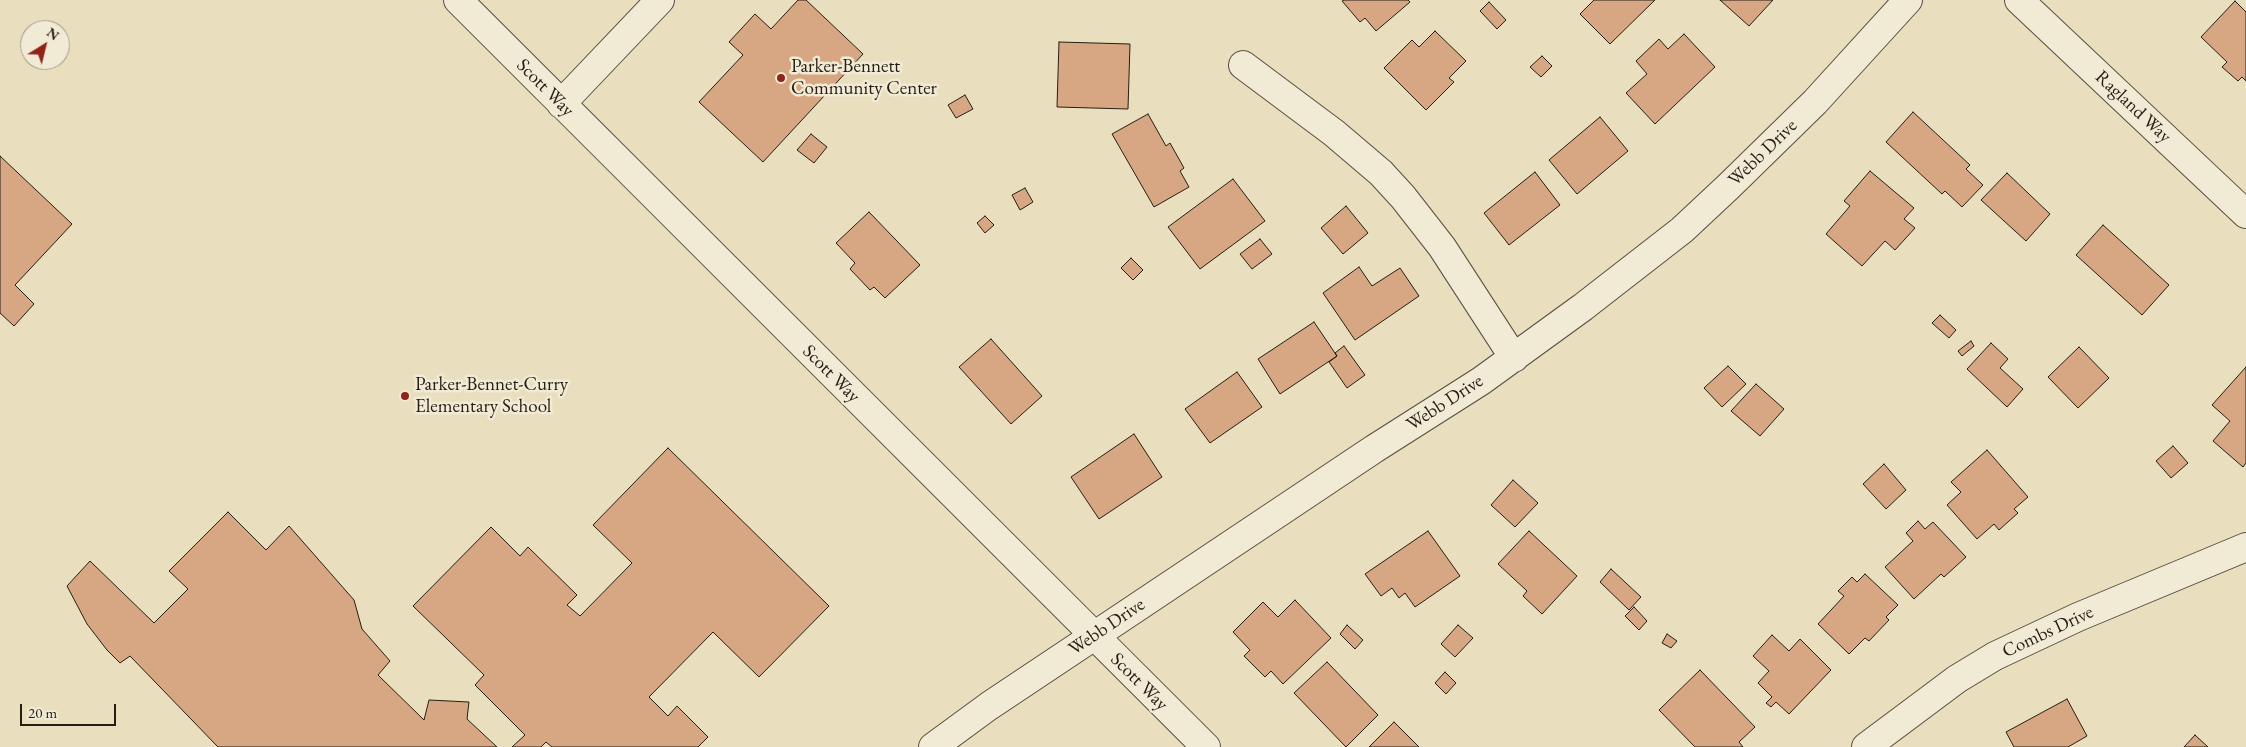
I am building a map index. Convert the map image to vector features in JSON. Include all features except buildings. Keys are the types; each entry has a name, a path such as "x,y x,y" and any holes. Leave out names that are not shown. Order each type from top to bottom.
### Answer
{"street":[{"name":"Scott Way","path":"458,0 1206,747"},
{"path":"561,104 660,0"},
{"name":"Webb Drive","path":"933,747 989,706 1514,358 1682,230 1815,102 1908,0"},
{"name":"Ragland Way","path":"2020,0 2246,214"},
{"path":"1243,65 1352,147 1392,185 1442,246 1514,358"},
{"name":"Combs Drive","path":"1866,747 1957,679 1995,656 2078,617 2246,547"}],"place":[{"name":"Parker-Bennett Community Center","path":"781,78"},
{"name":"Parker-Bennet-Curry Elementary School","path":"405,396"}]}
